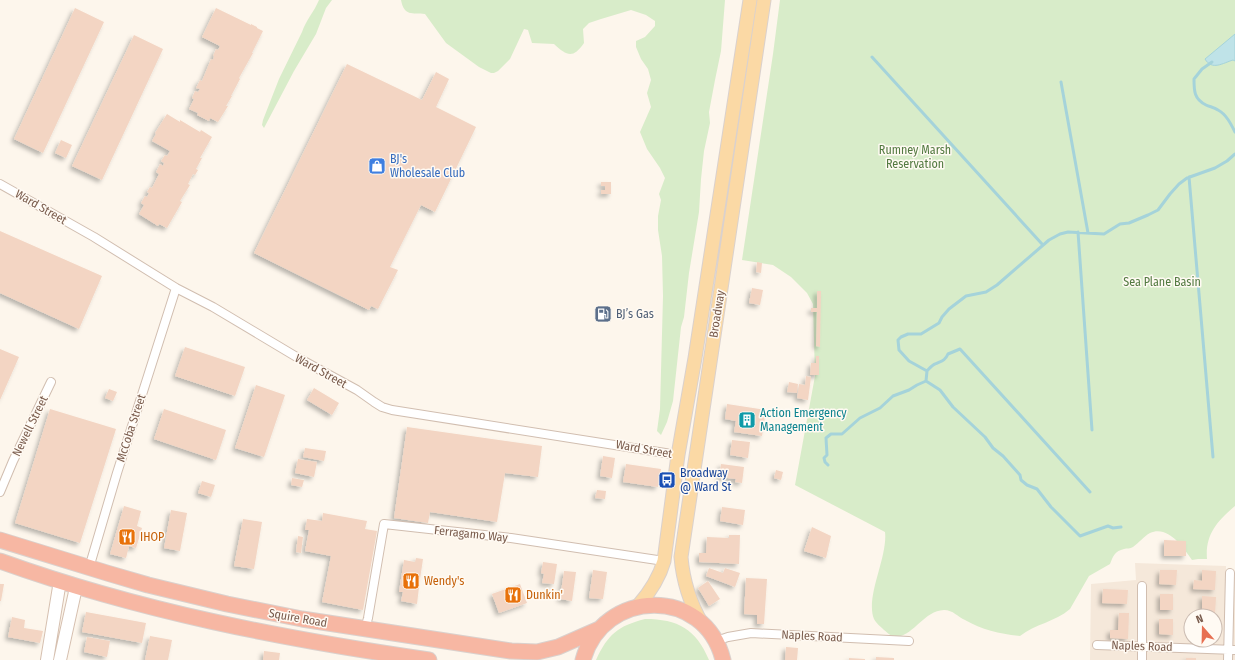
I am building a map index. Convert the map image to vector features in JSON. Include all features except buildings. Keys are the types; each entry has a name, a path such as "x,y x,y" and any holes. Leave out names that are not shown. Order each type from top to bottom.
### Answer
{"highway":[{"name":"Squire Road","path":"0,540 148,585 216,601 287,616 504,650 530,652 558,647 599,629"},
{"name":"Squire Road","path":"0,561 68,587 210,622 361,654 429,660"},
{"path":"583,660 589,644 599,629 617,615 638,606 657,605 676,608 687,613 702,624 716,641 724,659"}],"main road":[{"name":"Broadway","path":"638,606 655,584 664,561 678,455 695,358 750,0"},
{"name":"Broadway","path":"702,624 692,605 682,569 681,557 686,514 764,0"}],"street":[{"name":"Ward Street","path":"0,184 94,238 176,288 213,307 300,359 356,390 382,407 392,410 678,455"},
{"name":"McCoba Street","path":"89,568 116,473 176,288"},
{"name":"Newell Street","path":"0,492 13,461 52,382"},
{"name":"Ferragamo Way","path":"365,629 384,524 510,538 664,561"},
{"path":"1228,660 1232,650 1230,573"},
{"path":"1142,586 1142,660"},
{"path":"47,660 68,587"},
{"path":"60,660 68,587"},
{"name":"Naples Road","path":"716,641 728,636 751,633 909,641"},
{"name":"Naples Road","path":"1097,645 1232,650"}],"shaded area":[{"path":"1135,563 1226,566 1226,577 1235,578 1235,660 1090,660 1091,584 1136,580"}],"green space":[{"path":"319,0 332,0 326,8 316,34 294,71 264,128 262,125 263,120 279,79"},
{"path":"401,0 725,0 721,51 709,112 710,123 704,151 699,212 689,273 684,317 681,327 673,401 667,422 661,435 657,431 660,409 663,296 662,256 658,230 658,216 661,200 659,194 665,178 647,149 640,132 651,107 647,93 651,80 648,69 641,59 636,47 636,41 645,37 655,26 655,21 646,15 631,10 589,23 583,29 584,43 573,54 566,53 554,44 532,43 528,30 524,29 510,59 498,71 491,73 479,67 446,43 425,14 409,13 406,11"},
{"name":"Rumney Marsh Reservation","path":"780,0 1235,0 1235,506 1218,523 1210,536 1207,559 1192,560 1180,544 1169,535 1157,531 1150,533 1133,547 1118,551 1113,556 1110,564 1089,576 1070,609 1058,617 1020,636 985,629 962,619 953,612 947,610 937,611 931,614 909,632 897,637 890,635 876,622 872,610 872,600 883,553 885,532 795,485 815,376 813,304 807,293 791,277 773,265 742,260"},
{"path":"645,619 667,621 692,633 704,649 709,660 596,660 600,651 615,632 621,628"}],"water":[{"path":"1235,34 1235,61 1233,60 1218,65 1211,65 1208,63 1205,59"}],"waterway":[{"path":"872,57 1042,244"},
{"path":"1212,62 1202,69 1194,79 1196,94 1202,103 1223,114 1235,132"},
{"path":"1061,82 1088,233"},
{"path":"927,371 909,361 899,350 898,340 901,337 908,334 921,334 939,323 949,309 966,296 986,292 997,285 1049,240 1060,234 1068,232 1104,234 1120,224 1129,223 1148,215 1158,210 1179,184 1187,178 1215,168 1235,154"},
{"path":"1189,177 1213,457"},
{"path":"1078,232 1092,430"},
{"path":"828,465 824,458 827,455 826,438 831,434 842,434 860,418 880,408 893,396 926,381 927,371 932,366 944,359 948,354 960,349 1090,492"},
{"path":"926,381 940,390 953,407 985,437 993,448 1003,456 1020,475 1021,480 1027,485 1037,489 1051,507 1080,536 1108,526 1113,528 1121,527"}],"place":[{"name":"BJ's Wholesale Club","path":"377,166"},
{"name":"BJ’s Gas","path":"603,314"},
{"name":"Action Emergency Management","path":"747,420"},
{"name":"Broadway @ Ward St","path":"667,480"},
{"name":"IHOP","path":"127,537"},
{"name":"Wendy's","path":"411,581"},
{"name":"Dunkin'","path":"513,595"}],"park label":[{"name":"Sea Plane Basin","path":"1162,282"}]}
